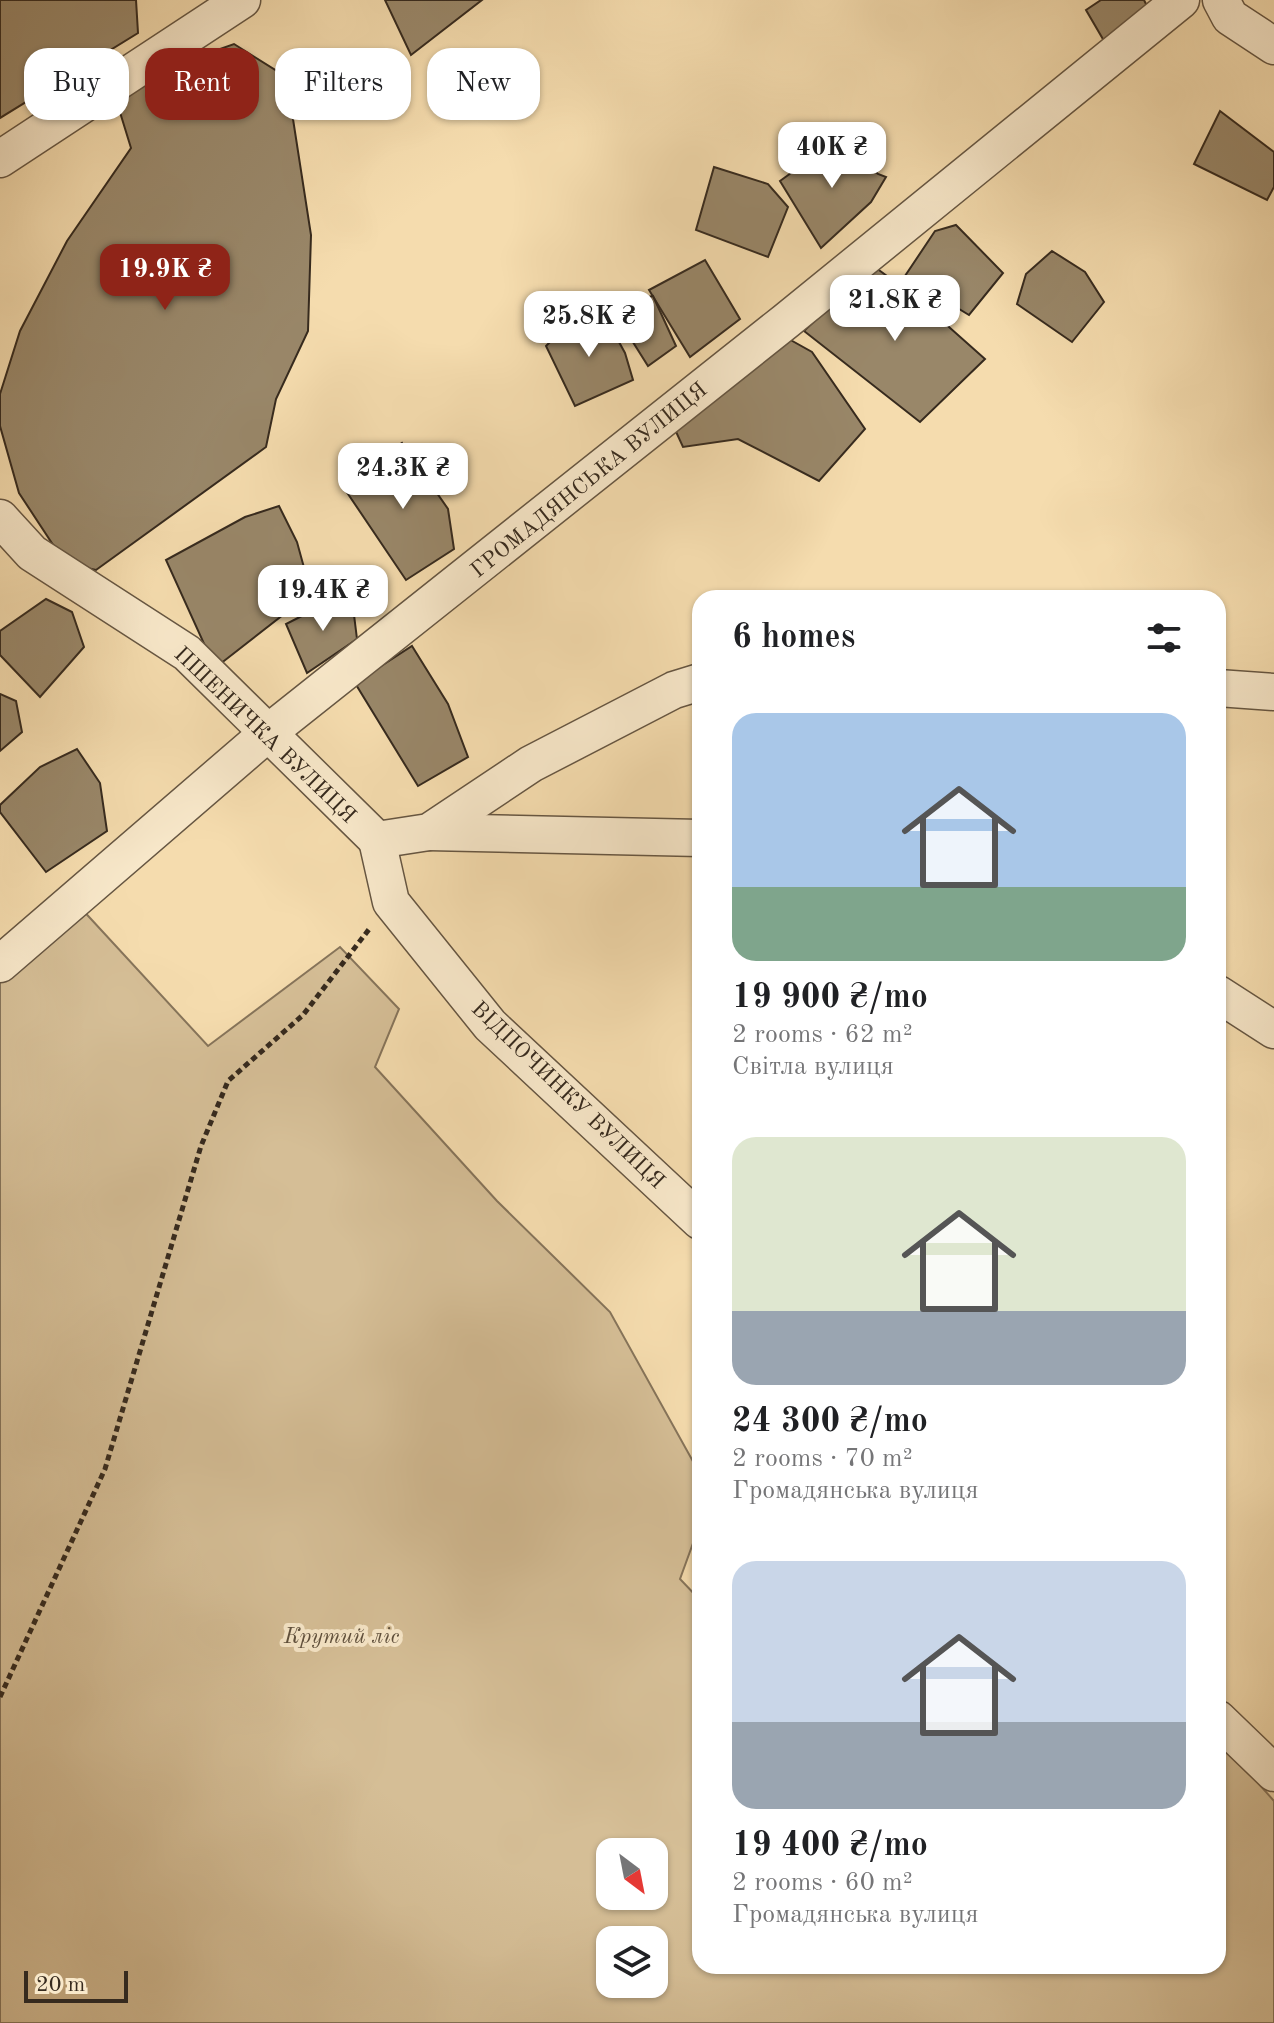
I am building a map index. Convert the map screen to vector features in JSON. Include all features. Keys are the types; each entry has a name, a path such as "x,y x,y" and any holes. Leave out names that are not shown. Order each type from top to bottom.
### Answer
{"street":[{"path":"0,159 242,0"},
{"name":"ГРОМАДЯНСЬКА ВУЛИЦЯ","path":"0,964 269,732 774,330 1181,0"},
{"path":"1221,0 1230,17 1274,46"},
{"name":"ПШЕНИЧКА ВУЛИЦЯ","path":"0,518 32,553 187,653 377,840"},
{"path":"429,832 531,764 674,690 692,684"},
{"path":"1226,689 1274,692"},
{"path":"377,840 429,832 692,838"},
{"name":"ВІДПОЧИНКУ ВУЛИЦЯ","path":"377,840 391,902 490,1025 692,1214"},
{"path":"1226,999 1274,1030"},
{"path":"1226,1727 1274,1773"}],"path":[{"path":"0,1697 105,1469 201,1146 228,1081 303,1015 391,902"}],"green space":[{"name":"Крутий ліс","path":"79,906 208,1046 340,947 399,1009 375,1067 497,1201 610,1312 692,1460 692,1546 680,1579 692,1592 692,1974 1226,1974 1226,1747 1274,1801 1274,2023 0,2023 0,965"}],"building":[{"path":"0,0 136,0 138,33 114,48 24,48 24,103 0,118"},
{"path":"385,0 482,0 411,55 411,48 408,48"},
{"path":"1101,0 1144,0 1152,16 1107,46 1086,10"},
{"path":"259,60 275,70 275,120 293,120 311,235 308,331 276,399 266,447 96,570 65,563 19,493 0,426 0,394 20,331 67,241 131,148 122,120 129,120 129,88 145,80 145,120 259,120"},
{"path":"1220,111 1274,152 1274,187 1267,200 1194,164"},
{"path":"838,139 878,174 886,177 871,202 821,248 780,181"},
{"path":"714,167 768,184 788,207 768,257 696,230"},
{"path":"956,225 1003,273 969,315 905,276 935,231"},
{"path":"1052,251 1085,272 1104,302 1072,342 1017,304 1026,274"},
{"path":"705,260 740,319 690,357 649,290"},
{"path":"872,265 913,295 985,359 920,422 804,331"},
{"path":"653,296 676,346 648,366 621,323 644,298"},
{"path":"575,317 608,322 625,353 633,380 575,406 546,346"},
{"path":"778,333 812,352 865,429 819,481 738,439 683,447 672,423"},
{"path":"402,443 448,509 454,549 406,580 342,485"},
{"path":"279,506 297,542 311,593 215,668 166,560 245,517"},
{"path":"339,597 354,615 357,639 307,673 286,624"},
{"path":"46,599 72,612 84,647 40,697 0,655 0,631"},
{"path":"412,646 448,704 468,757 418,786 355,683"},
{"path":"0,694 16,701 22,732 0,751"},
{"path":"77,749 100,783 107,831 46,872 0,812 0,805 40,767"}]}
